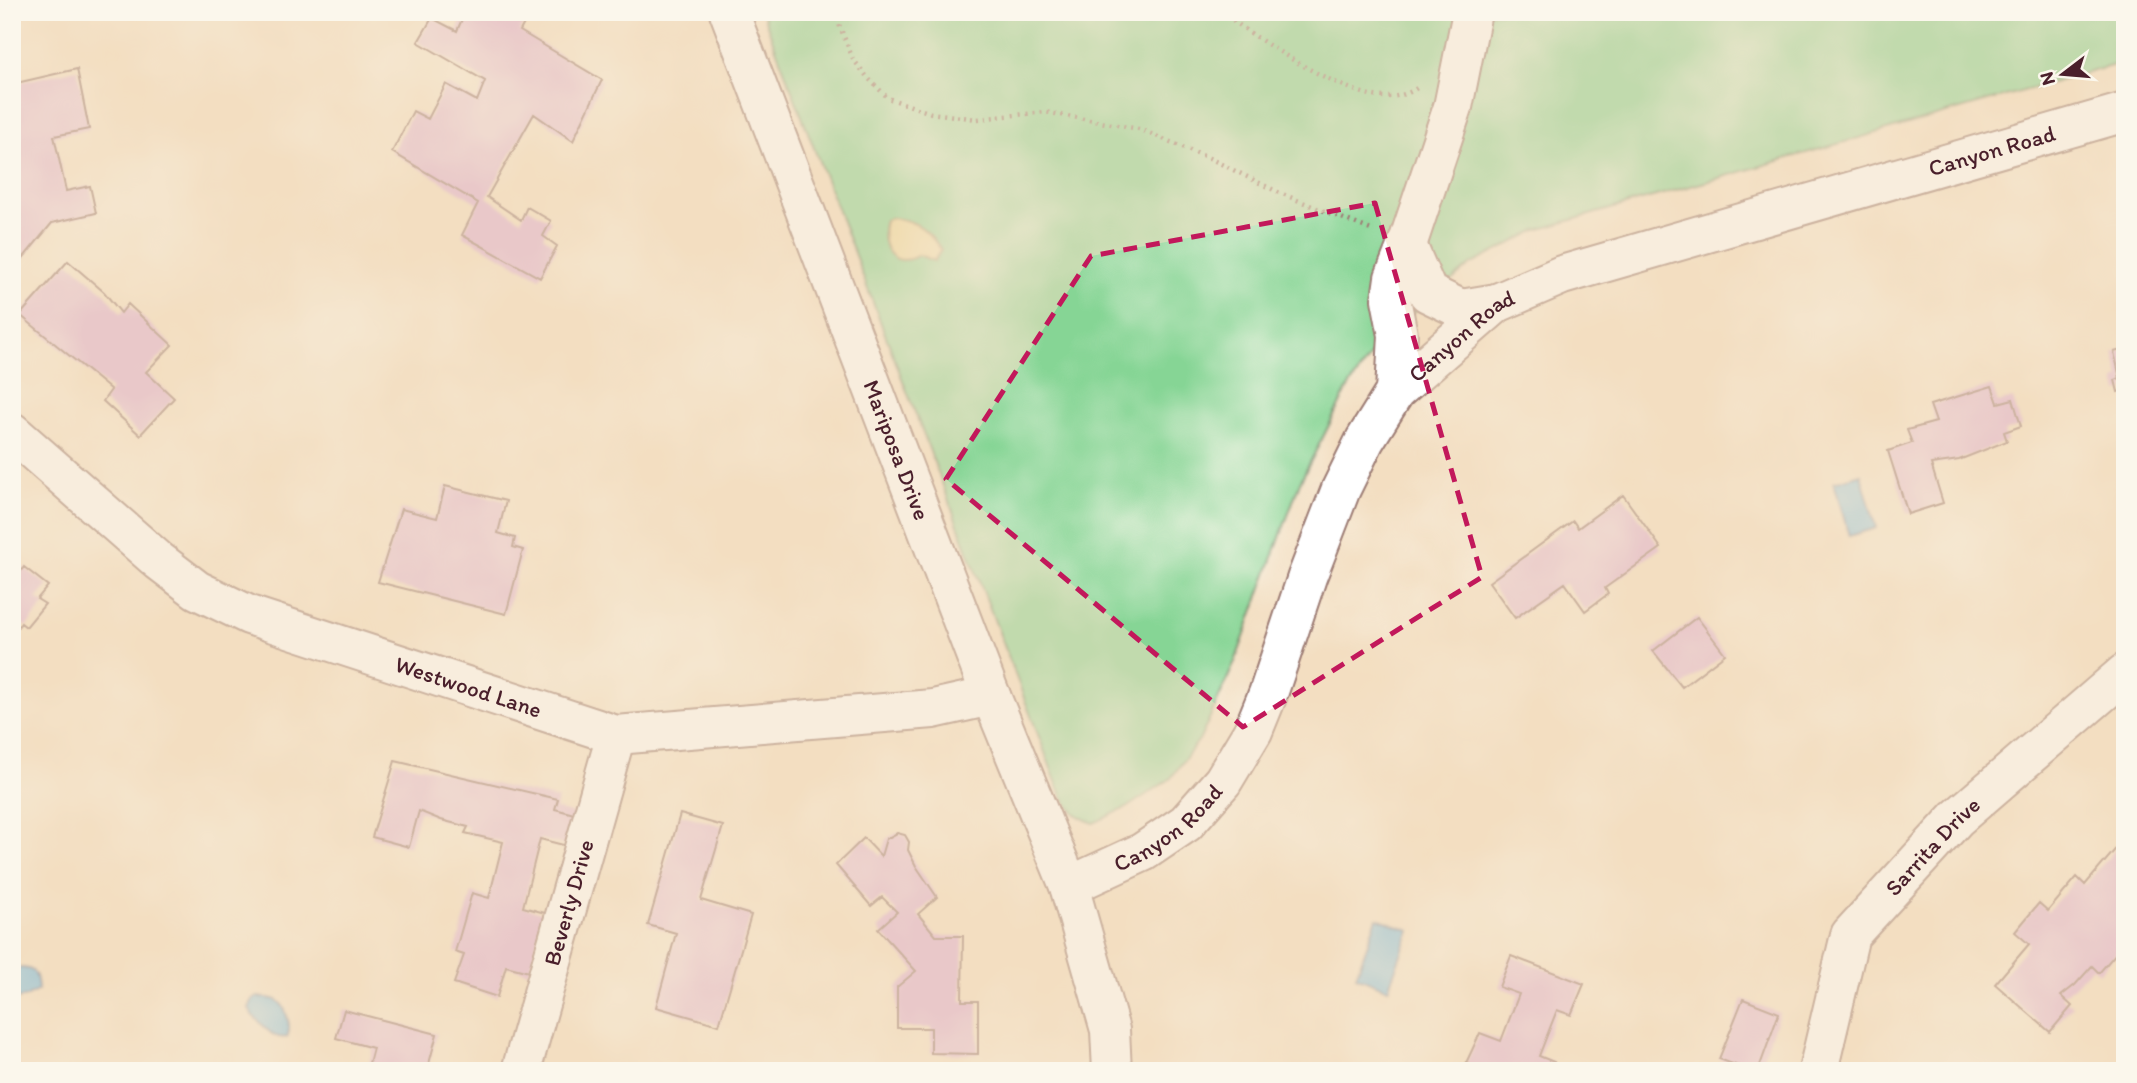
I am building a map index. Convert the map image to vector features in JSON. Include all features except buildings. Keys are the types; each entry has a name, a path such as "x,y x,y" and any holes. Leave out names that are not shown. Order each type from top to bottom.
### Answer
{"street":[{"name":"Mariposa Drive","path":"729,12 991,696 1069,886 1110,1030 1112,1071"},
{"path":"1395,392 1398,335 1391,299 1394,278 1453,107 1472,12"},
{"name":"Canyon Road","path":"1069,886 1143,852 1186,823 1223,781 1253,731 1307,577 1341,489 1365,440 1395,392 1497,303 1562,275 2125,112"},
{"path":"1407,246 1428,293 1461,309 1497,303"},
{"name":"Westwood Lane","path":"12,432 159,561 197,590 220,603 616,735 933,709 991,696"},
{"name":"Sarrita Drive","path":"1818,1071 1850,935 1957,818 2125,673"},
{"name":"Beverly Drive","path":"521,1071 616,735"}],"path":[{"path":"834,12 853,59 888,97 930,113 977,119 1045,112 1139,130 1209,158 1280,193 1407,246"},
{"path":"1222,12 1287,55 1361,92 1395,96 1410,93 1419,87"}],"highlighted area":[{"path":"1375,203 1482,577 1243,727 946,479 1091,256"}],"green space":[{"path":"762,12 2125,12 2125,62 1537,230 1470,265 1381,340 1347,390 1300,482 1235,662 1201,737 1170,779 1126,808 1094,823 1080,817 1071,809 1057,784"}],"sand":[{"path":"892,218 915,224 932,237 941,250 934,261 919,255 901,260 889,252 885,246 883,229 885,220"}],"water":[{"path":"1861,474 1876,528 1849,536 1834,482"},
{"path":"1377,918 1410,930 1388,989 1356,976"},
{"path":"16,968 27,968 34,972 38,990 26,997 12,1000 12,971"},
{"path":"258,997 276,1000 283,1006 288,1022 287,1037 272,1034 252,1015 249,1008 253,999"}]}
